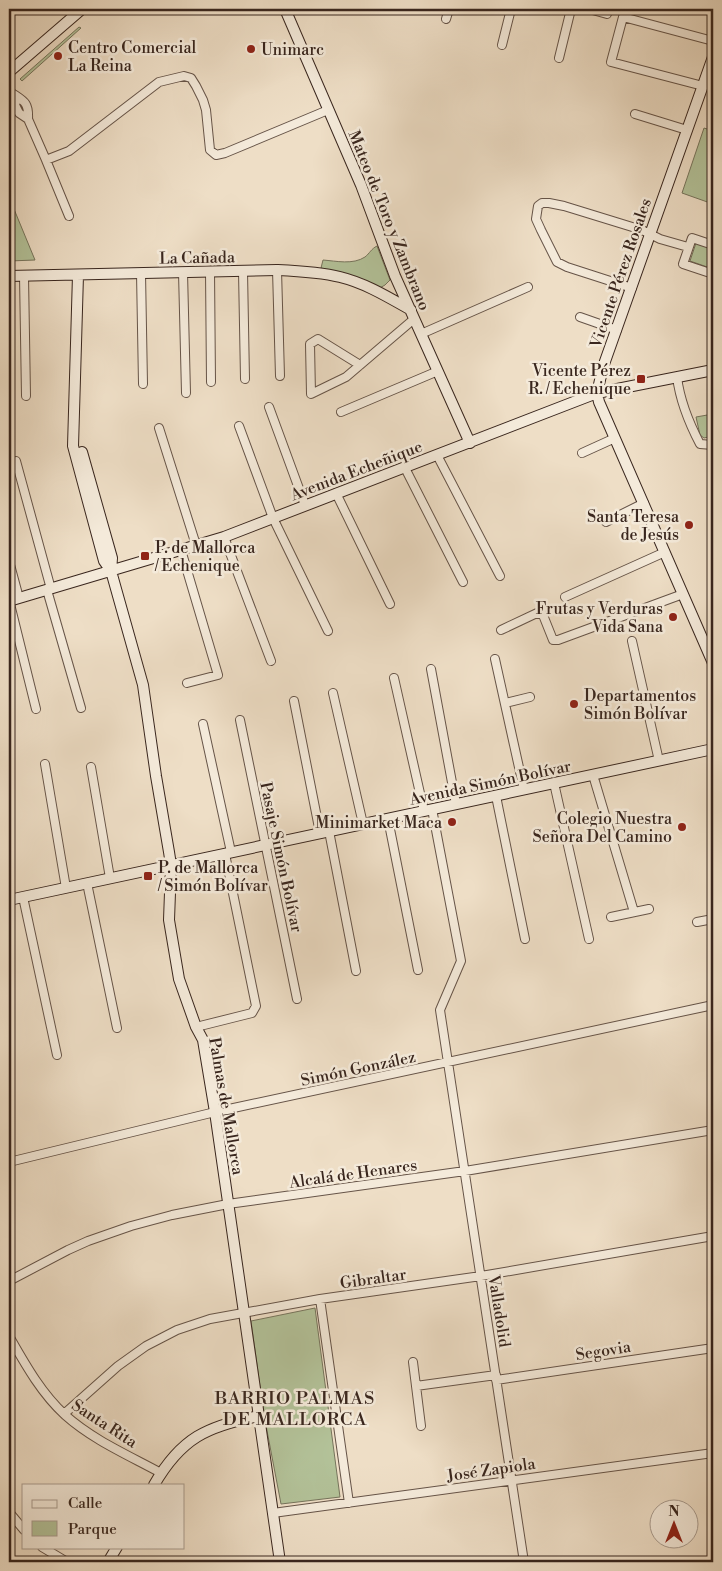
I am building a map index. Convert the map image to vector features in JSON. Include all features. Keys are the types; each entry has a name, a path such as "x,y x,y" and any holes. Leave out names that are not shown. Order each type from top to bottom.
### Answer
{"street":[{"path":"9,72 82,9"},
{"name":"Mateo de Toro y Zambrano","path":"285,9 361,185 402,290 470,443"},
{"path":"446,19 449,9"},
{"path":"502,45 512,9"},
{"path":"558,58 571,9"},
{"path":"589,9 607,14"},
{"path":"703,86 611,62 623,16 713,41"},
{"name":"Vicente Pérez Rosales","path":"597,393 604,367 713,57"},
{"path":"46,160 69,151 159,82 184,76 190,78 203,100 206,110 210,150 216,154 225,153 328,110"},
{"path":"9,91 17,97 15,105 19,113 29,122 69,216"},
{"path":"635,114 687,130"},
{"path":"632,288 567,267 558,262 536,219 538,206 542,203 548,203 609,220 688,247"},
{"path":"713,245 692,238 683,264 713,274"},
{"path":"277,270 280,376"},
{"path":"243,271 245,380"},
{"name":"La Cañada","path":"9,276 296,271 340,277 382,293 413,314"},
{"path":"183,272 186,393"},
{"path":"210,272 212,382"},
{"path":"141,273 143,384"},
{"name":"Palmas de Mallorca","path":"78,274 74,430 112,558 111,571 143,685 171,865 169,920 178,979 196,1027 203,1040 280,1562"},
{"path":"24,276 26,396"},
{"path":"421,334 528,287"},
{"name":"La Cañada","path":"382,293 402,290"},
{"path":"360,365 318,339 310,344 311,394 346,377 360,365 413,314"},
{"path":"580,317 617,330"},
{"name":"Avenida Echeñique","path":"12,600 224,537 597,393 713,370"},
{"path":"342,412 438,371"},
{"path":"677,377 682,403 694,434 700,444 713,445"},
{"path":"597,393 599,402 713,662"},
{"path":"269,407 305,505"},
{"path":"238,426 273,518 328,631"},
{"path":"159,428 196,546"},
{"path":"582,453 615,438"},
{"path":"437,455 500,576"},
{"path":"16,461 81,708"},
{"path":"404,468 463,582"},
{"path":"336,493 390,604"},
{"path":"606,522 644,503"},
{"path":"224,537 271,661"},
{"path":"181,550 218,675 187,684"},
{"path":"565,597 665,552"},
{"path":"9,562 12,600 36,709"},
{"path":"500,630 537,613 541,613 551,637 553,640 558,640 683,594"},
{"path":"632,641 659,761"},
{"path":"495,659 524,790"},
{"path":"431,669 456,804"},
{"path":"394,678 428,810 462,961 440,1010 449,1063"},
{"path":"333,693 363,824"},
{"path":"505,702 530,697"},
{"path":"294,701 356,971"},
{"name":"Pasaje Simón Bolívar","path":"240,720 297,999"},
{"path":"196,1027 252,1013 256,1006 202,724"},
{"name":"Avenida Simón Bolívar","path":"9,899 713,749"},
{"path":"45,764 66,888"},
{"path":"91,767 110,878"},
{"path":"593,775 634,912"},
{"path":"554,783 589,939"},
{"path":"496,796 525,939"},
{"path":"388,819 418,970"},
{"path":"87,883 117,1028"},
{"path":"24,897 57,1055"},
{"path":"611,916 648,909"},
{"path":"697,922 713,919"},
{"name":"Simón González","path":"9,1162 215,1112 713,1005"},
{"name":"Valladolid","path":"449,1063 524,1562"},
{"name":"Alcalá de Henares","path":"9,1281 68,1250 110,1233 165,1217 228,1204 464,1171 713,1130"},
{"name":"Gibraltar","path":"64,1414 118,1366 154,1342 193,1324 218,1317 320,1299 481,1276 713,1236"},
{"path":"320,1299 349,1503"},
{"name":"Santa Rita","path":"9,1336 36,1380 64,1414 101,1440 161,1473"},
{"name":"Segovia","path":"416,1386 713,1348"},
{"path":"413,1362 421,1426"},
{"path":"155,1484 172,1458 186,1444 209,1429 233,1421 259,1416"},
{"name":"José Zapiola","path":"273,1513 713,1453"},
{"path":"9,1512 22,1528"},
{"path":"44,1548 67,1562"},
{"path":"108,1562 116,1548"}],"green space":[{"path":"79,27 81,28 22,81 20,79"},
{"path":"704,128 713,131 713,204 682,193"},
{"path":"9,197 35,260 9,261"},
{"path":"696,243 713,249 713,269 690,261"},
{"path":"377,246 390,280 378,289 351,276 321,268 323,260 355,261 365,257"},
{"path":"713,414 713,436 704,438 700,435 696,417"},
{"path":"315,1308 340,1497 281,1504 264,1415 251,1321"}],"place":[{"name":"Unimarc","path":"251,49"},
{"name":"Centro Comercial La Reina","path":"58,56"},
{"name":"Vicente Pérez R. / Echenique","path":"641,379"},
{"name":"Santa Teresa de Jesús","path":"689,525"},
{"name":"P. de Mallorca / Echenique","path":"145,556"},
{"name":"Frutas y Verduras Vida Sana","path":"673,617"},
{"name":"Departamentos Simón Bolívar","path":"574,704"},
{"name":"Minimarket Maca","path":"452,822"},
{"name":"Colegio Nuestra Señora Del Camino","path":"682,827"},
{"name":"P. de Mallorca / Simón Bolívar","path":"148,876"}],"district":[{"name":"BARRIO PALMAS DE MALLORCA","path":"295,1408"}]}
